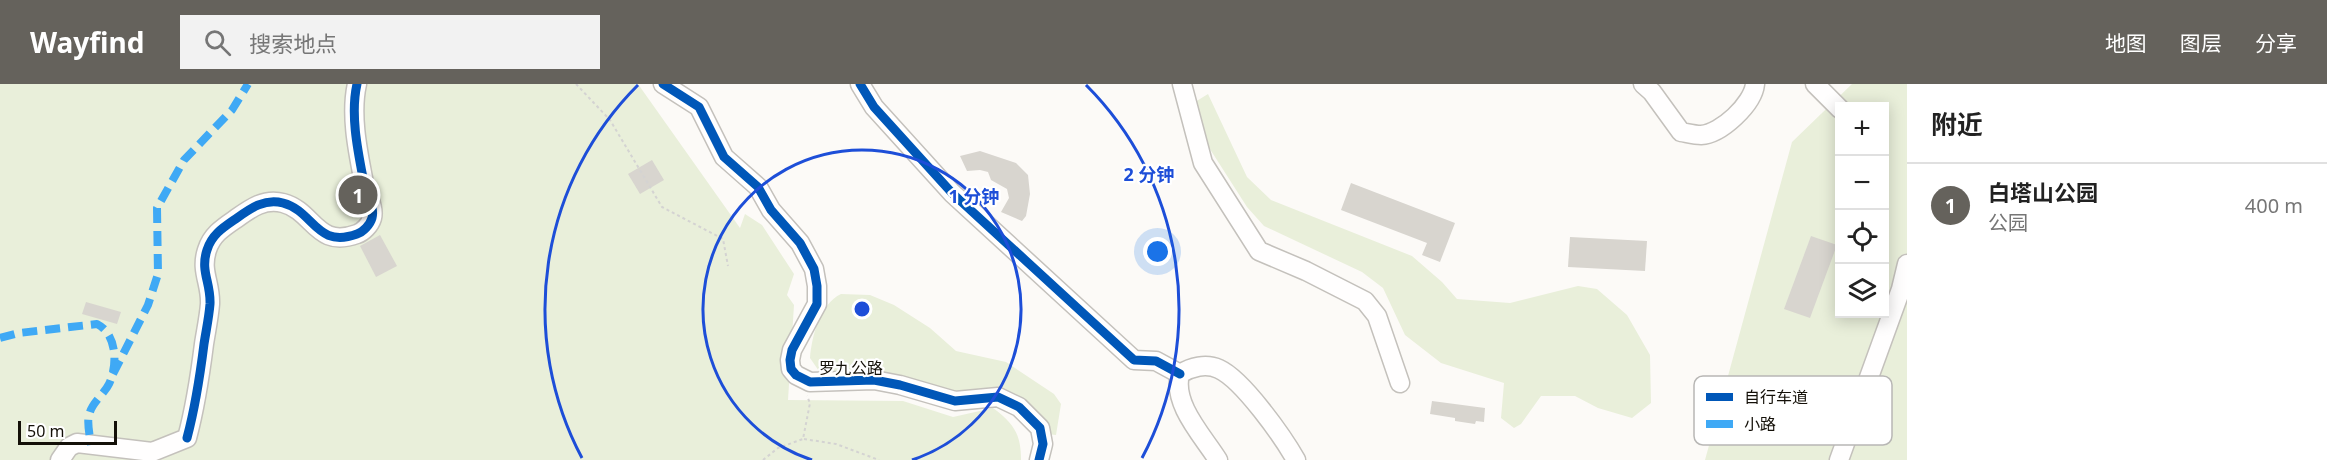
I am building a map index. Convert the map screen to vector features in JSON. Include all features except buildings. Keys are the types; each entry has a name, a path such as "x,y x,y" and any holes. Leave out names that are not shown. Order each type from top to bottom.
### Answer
{"street":[{"path":"60,460 69,447 77,444 152,452 187,438 210,303 208,282 203,268 207,249 214,235 258,204 282,202 297,209 330,237 344,239 363,232 372,218 372,208 364,186 356,127 353,101 357,84"},
{"name":"罗九公路","path":"663,84 699,107 724,157 758,187 771,210 800,243 814,269 817,304 792,350 791,369 795,375 810,382 874,380 900,384 955,401 999,397 1019,407 1040,428 1043,444 1039,460"},
{"path":"860,84 874,107 952,193 1134,360 1156,361 1180,374"},
{"path":"1182,84 1203,163 1259,251 1306,271 1365,301 1377,316 1400,383"},
{"path":"1642,84 1652,92 1681,132 1702,135 1718,128 1745,108 1754,93 1755,84"},
{"path":"1815,84 1835,105"},
{"path":"1869,376 1901,289 1907,264"},
{"path":"1218,460 1183,406 1177,385 1180,374 1191,367 1218,368 1234,379 1284,439 1296,460"},
{"path":"1839,460 1844,445"}],"path":[{"path":"576,84 610,120 662,207 723,239 728,266"},
{"path":"795,375 793,378 805,390 810,403 803,439"},
{"path":"763,460 778,448 803,439 836,444 879,460"}],"green space":[{"path":"0,84 638,84 740,228 745,214 762,225 794,274 787,295 794,305 788,400 903,401 953,417 993,408 1011,424 1019,443 1021,460 0,460"},
{"path":"1852,84 1907,84 1907,460 1705,460 1709,445 1892,445 1892,376 1728,376 1792,142"},
{"path":"1208,94 1247,177 1271,200 1412,256 1442,282 1457,299 1510,303 1578,286 1597,289 1627,315 1650,355 1651,403 1632,418 1598,408 1575,396 1541,396 1521,424 1514,428 1501,418 1504,383 1441,363 1405,335 1383,288 1362,272 1264,226 1247,207 1208,146 1195,102"},
{"path":"841,294 870,295 894,305 930,328 956,351 1006,362 1054,394 1061,404 1056,435 1047,434 1036,411 1002,388 954,391 821,374 810,358 813,340 822,313"}],"marked path":[{"path":"113,374 148,305 158,274 157,208 184,160 232,110 248,84"},
{"path":"0,338 19,333 97,324 104,329 112,342 114,368 109,384 91,408 88,424 91,445"}],"cycle path":[{"path":"187,438 210,309 205,257 215,235 248,211 270,202 293,207 316,227 332,237 343,237 362,232 371,221 373,214 364,183 356,134 354,108 357,84"},
{"path":"663,84 699,107 724,157 758,187 771,210 800,243 814,269 817,304 792,350 791,369 796,375 810,382 874,380 955,401 998,397 1019,407 1040,428 1043,444 1039,460"},
{"path":"860,84 874,107 952,193 1134,360 1156,361 1180,374"}],"place":[{"name":"白塔山公园","path":"358,195"}]}
